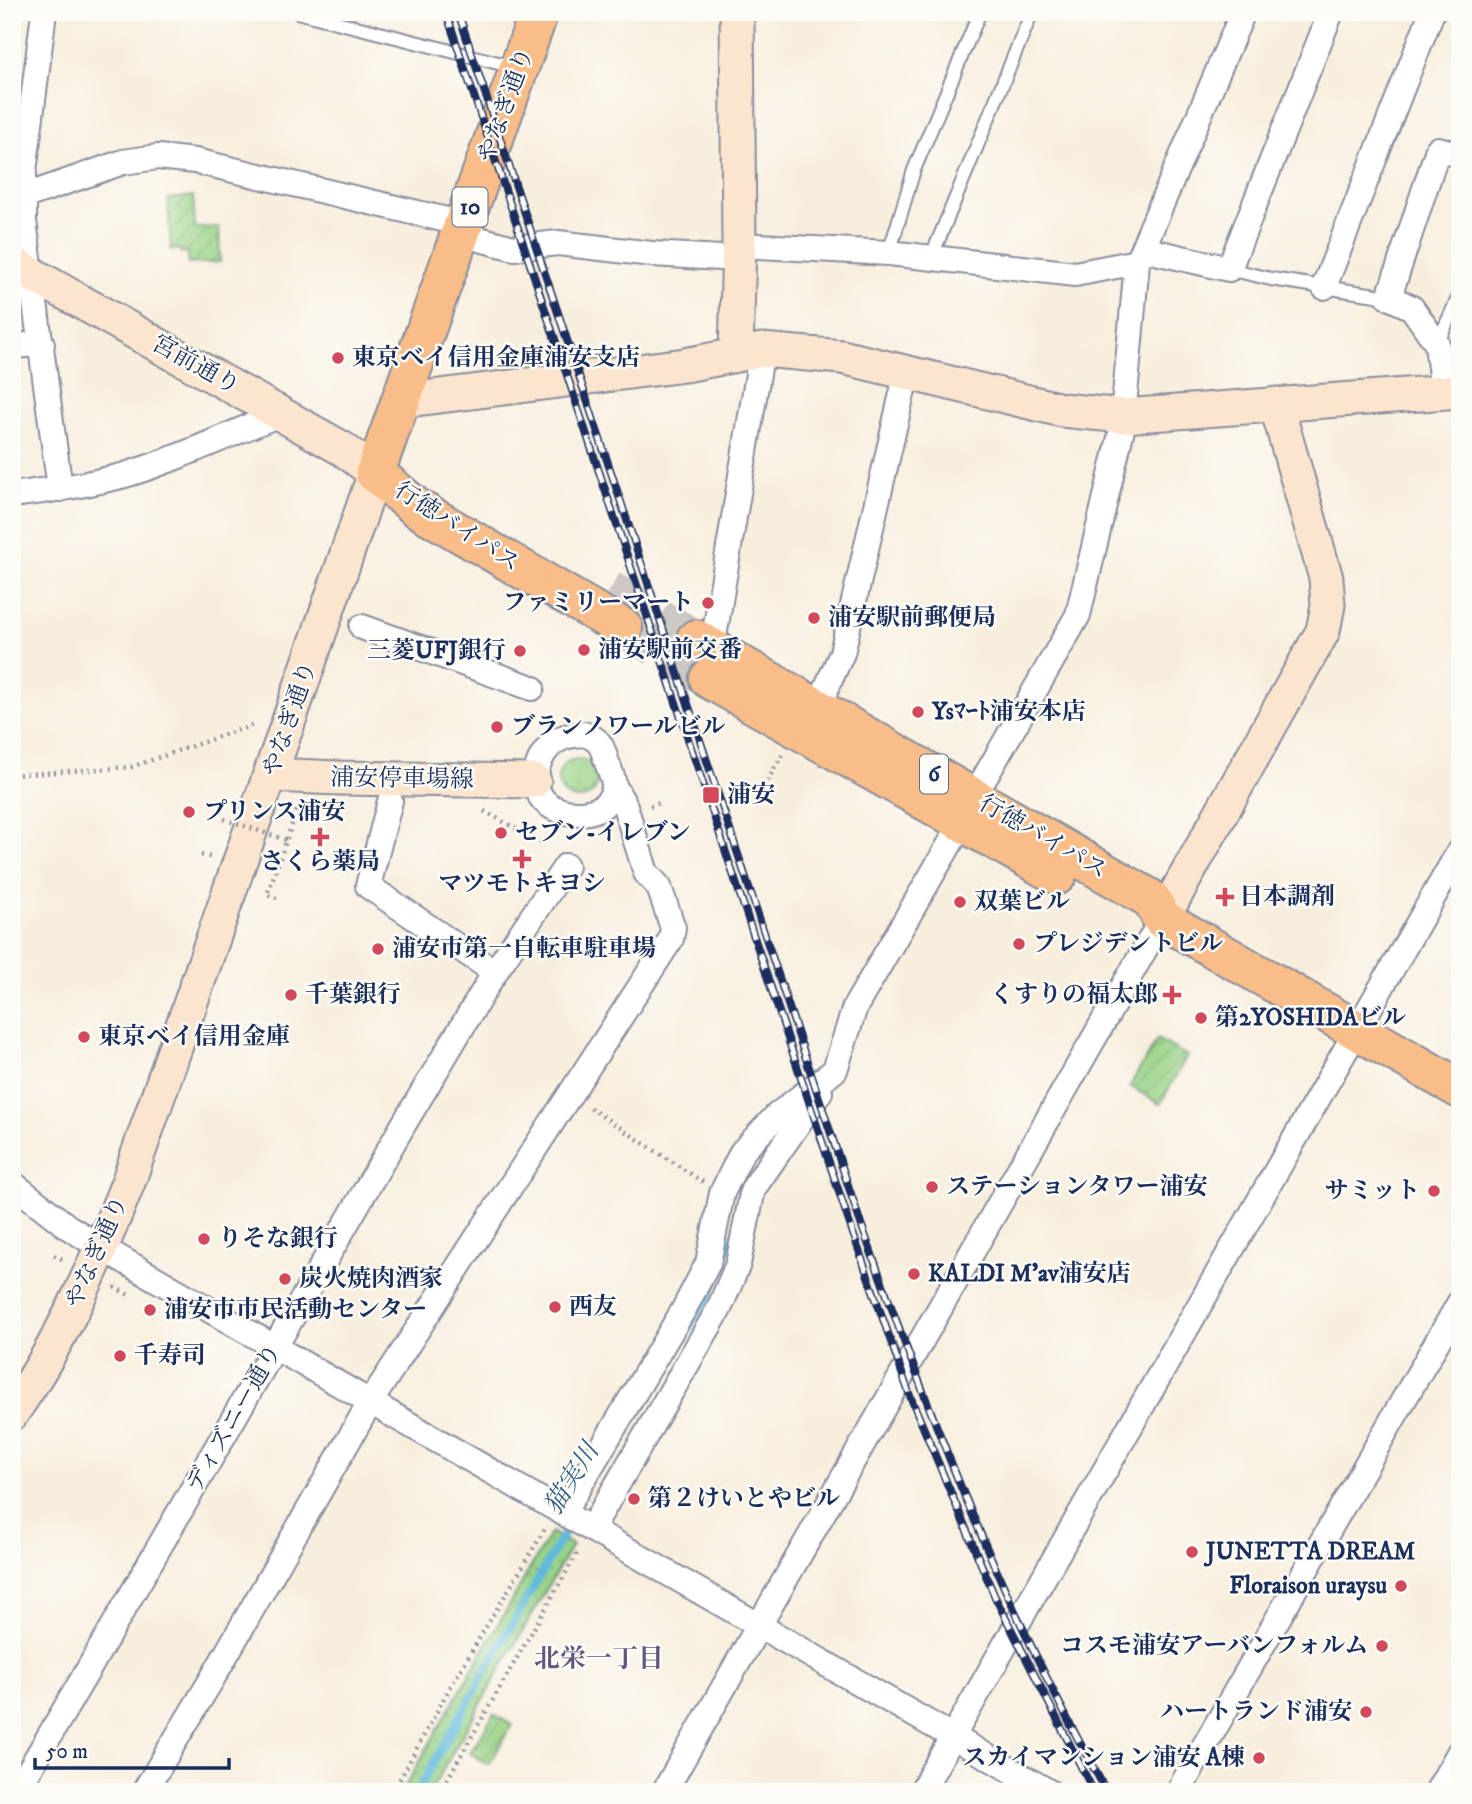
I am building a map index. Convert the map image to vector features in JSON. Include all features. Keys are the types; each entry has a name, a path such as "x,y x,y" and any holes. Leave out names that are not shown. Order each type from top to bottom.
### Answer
{"main road":[{"name":"やなぎ通り","path":"375,473 539,12"},
{"name":"行徳バイパス","path":"375,473 427,483 610,590"},
{"name":"行徳バイパス","path":"375,473 417,508 623,628"},
{"name":"行徳バイパス","path":"705,655 818,707 1151,899 1162,919 1460,1089"},
{"name":"行徳バイパス","path":"705,655 1138,921 1162,919"}],"street":[{"path":"44,12 23,172 22,268 42,344 60,489"},
{"path":"705,655 749,352 738,252 737,12"},
{"path":"984,779 1078,615 1120,439 1140,256 1243,12"},
{"path":"23,197 123,162 158,157 195,161 462,229 514,248 558,243 652,254 890,253 1076,274 1140,256 1229,269 1331,12"},
{"path":"1324,287 1433,12"},
{"path":"400,401 685,365 749,352 842,356 1062,410 1123,416 1451,392 1437,344 1412,307 1389,297 1438,149 1460,155"},
{"name":"宮前通り","path":"22,268 282,413 343,449 375,473"},
{"path":"12,346 42,344"},
{"path":"818,707 842,653 907,372"},
{"path":"664,1792 1162,919 1323,631 1328,605 1326,578 1276,404"},
{"path":"12,495 60,489 126,474 282,413"},
{"name":"やなぎ通り","path":"12,1413 51,1350 102,1248 129,1180 375,473"},
{"path":"362,626 532,688"},
{"path":"144,1792 371,1401 671,939 673,928 659,887 646,873 601,743 584,734 564,737 551,745 539,762 534,781 547,805 581,815 596,811 610,798 614,786"},
{"name":"浦安停車場線","path":"270,775 534,781"},
{"path":"390,801 368,886 495,972"},
{"path":"592,1528 719,1309 738,1264 753,1189 835,1070 855,1007 955,835"},
{"path":"921,1792 1460,850"},
{"name":"ディズニー通り","path":"13,1792 27,1774 89,1670 405,1122 495,972 566,866"},
{"path":"561,1510 684,1309 708,1263 722,1194 742,1152 776,1116 835,1070"},
{"path":"12,1183 68,1227 102,1248 1049,1792"},
{"path":"1178,1792 1460,1302"},
{"path":"1437,1792 1460,1751"}],"lane":[{"path":"298,12 519,68"},
{"path":"890,253 914,170 981,12"},
{"path":"931,258 1032,12"},
{"path":"1229,269 1271,279 1389,297"},
{"path":"1437,344 1460,294"}],"path":[{"path":"12,775 131,766 253,725"},
{"path":"764,787 785,751"},
{"path":"479,808 542,843"},
{"path":"277,898 267,895 297,810"},
{"path":"224,819 286,840"},
{"path":"201,855 211,858"},
{"path":"569,1095 722,1194"},
{"path":"393,1792 449,1689 561,1510"},
{"path":"440,1792 592,1528"}],"green space":[{"path":"193,196 195,228 219,227 220,262 188,264 188,252 171,250 168,199"},
{"path":"578,759 592,765 598,779 592,793 578,799 564,793 558,779 564,765"},
{"path":"1157,1039 1187,1056 1160,1104 1130,1086"},
{"path":"551,1532 572,1545 430,1792 402,1792"},
{"path":"494,1714 512,1725 489,1764 470,1753"}],"waterway":[{"name":"猫実川","path":"613,1453 708,1300 733,1236"},
{"name":"猫実川","path":"417,1792 571,1521"}],"tunnel":[{"path":"610,590 696,639"},
{"path":"623,628 709,679"}],"railway":[{"path":"446,12 849,1222 910,1396 995,1597 1094,1792"},
{"path":"458,12 859,1218 941,1438 1002,1582 1035,1653 1107,1792"}],"place":[{"name":"東京ベイ信用金庫浦安支店","path":"338,358"},
{"name":"ファミリーマート","path":"708,603"},
{"name":"浦安駅前郵便局","path":"814,618"},
{"name":"浦安駅前交番","path":"584,650"},
{"name":"三菱UFJ銀行","path":"520,651"},
{"name":"Ysﾏｰﾄ浦安本店","path":"918,712"},
{"name":"ブランノワールビル","path":"497,727"},
{"name":"浦安","path":"711,795"},
{"name":"プリンス浦安","path":"189,812"},
{"name":"セブン-イレブン","path":"501,833"},
{"name":"さくら薬局","path":"320,837"},
{"name":"マツモトキヨシ","path":"522,859"},
{"name":"日本調剤","path":"1225,897"},
{"name":"双葉ビル","path":"960,902"},
{"name":"プレジデントビル","path":"1019,944"},
{"name":"浦安市第一自転車駐車場","path":"378,949"},
{"name":"千葉銀行","path":"291,995"},
{"name":"くすりの福太郎","path":"1172,995"},
{"name":"第2YOSHIDAビル","path":"1201,1018"},
{"name":"東京ベイ信用金庫","path":"84,1037"},
{"name":"ステーションタワー浦安","path":"932,1187"},
{"name":"サミット","path":"1434,1191"},
{"name":"りそな銀行","path":"204,1239"},
{"name":"KALDI M’av浦安店","path":"914,1274"},
{"name":"炭火焼肉酒家","path":"285,1279"},
{"name":"西友","path":"555,1307"},
{"name":"浦安市市民活動センター","path":"150,1310"},
{"name":"千寿司","path":"120,1356"},
{"name":"第２けいとやビル","path":"634,1499"},
{"name":"JUNETTA DREAM","path":"1192,1552"},
{"name":"Floraison uraysu","path":"1401,1586"},
{"name":"コスモ浦安アーバンフォルム","path":"1382,1646"},
{"name":"ハートランド浦安","path":"1366,1712"},
{"name":"スカイマンション浦安 A棟","path":"1259,1758"}],"district":[{"name":"北栄一丁目","path":"599,1659"}]}
